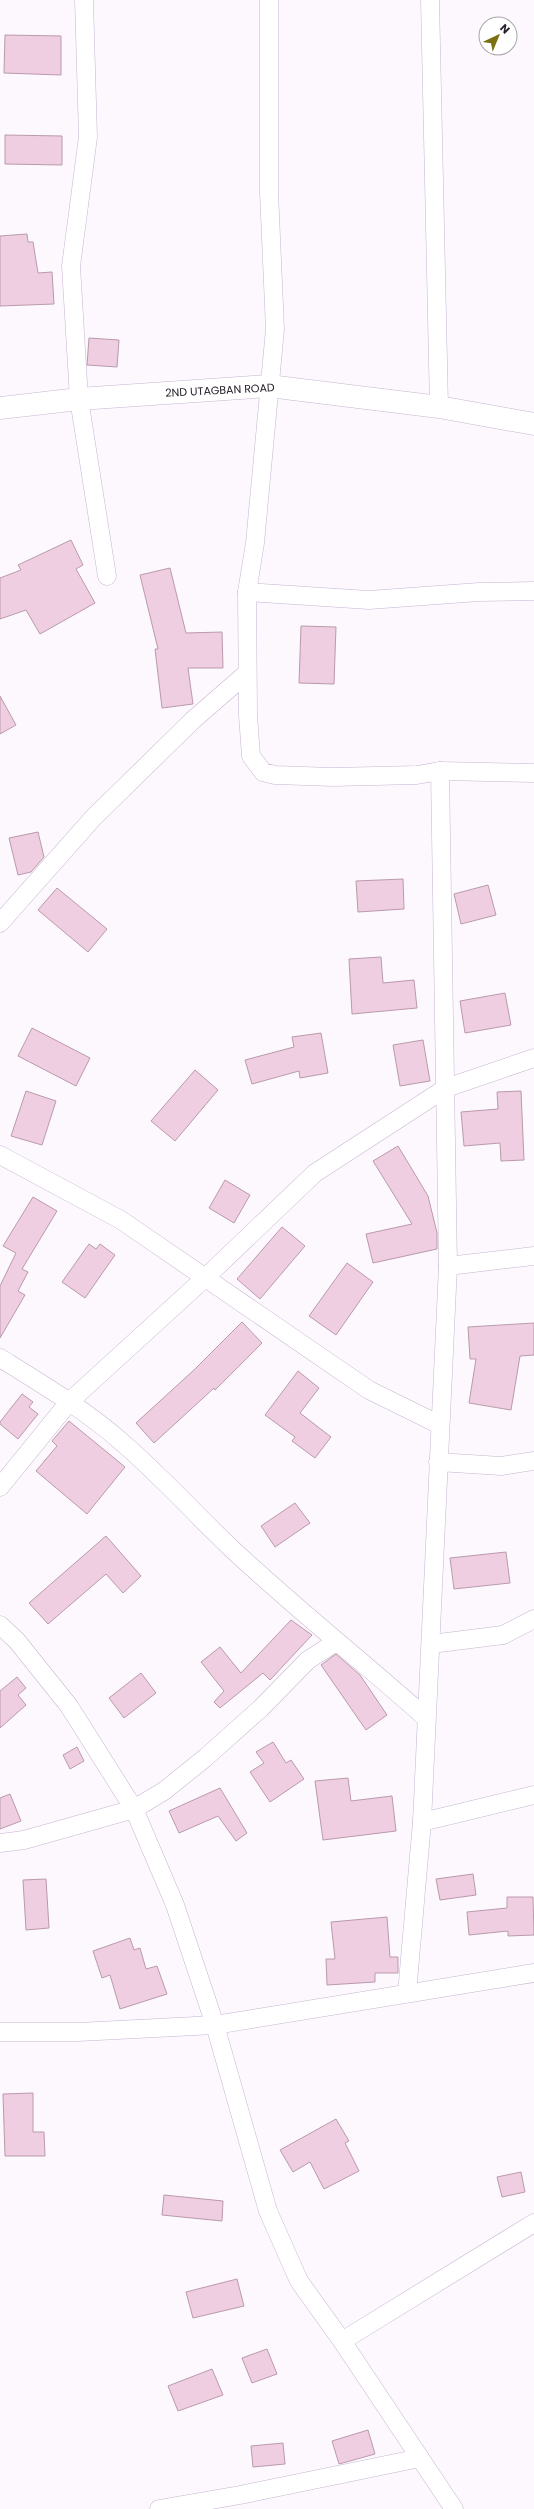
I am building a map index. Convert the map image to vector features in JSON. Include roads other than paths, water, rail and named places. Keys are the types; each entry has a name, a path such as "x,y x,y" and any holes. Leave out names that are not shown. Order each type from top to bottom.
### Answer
{"street":[{"path":"84,0 88,137 71,266 79,399 107,576"},
{"path":"269,0 269,192 275,329 255,543 246,592 247,673 251,756 263,772 275,775 333,777 418,775 440,771 534,773"},
{"path":"430,0 439,407"},
{"name":"2ND UTAGBAN ROAD","path":"0,408 79,399 269,386 439,407 534,424"},
{"path":"246,592 369,600 478,592 534,591"},
{"path":"0,923 93,818 193,720 247,673"},
{"path":"406,1993 422,1822 448,1266 440,771"},
{"path":"0,1487 69,1402 206,1277 315,1173 446,1088 534,1058"},
{"path":"0,1155 121,1220 369,1390 440,1426"},
{"path":"448,1266 534,1256"},
{"path":"0,1358 69,1402 123,1442 179,1494 231,1548 336,1642 357,1656 426,1718"},
{"path":"438,1462 501,1466 534,1461"},
{"path":"431,1644 503,1635 534,1619"},
{"path":"0,1625 17,1641 69,1706 134,1809 175,1905 215,2025 268,2211 299,2281 342,2341 454,2509"},
{"path":"0,1843 24,1840 134,1809 164,1791 205,1758 261,1708 308,1660 336,1642"},
{"path":"422,1822 534,1795"},
{"path":"0,2032 78,2032 215,2025 534,1972"},
{"path":"342,2341 534,2223"},
{"path":"159,2509 240,2495 420,2458"}]}
